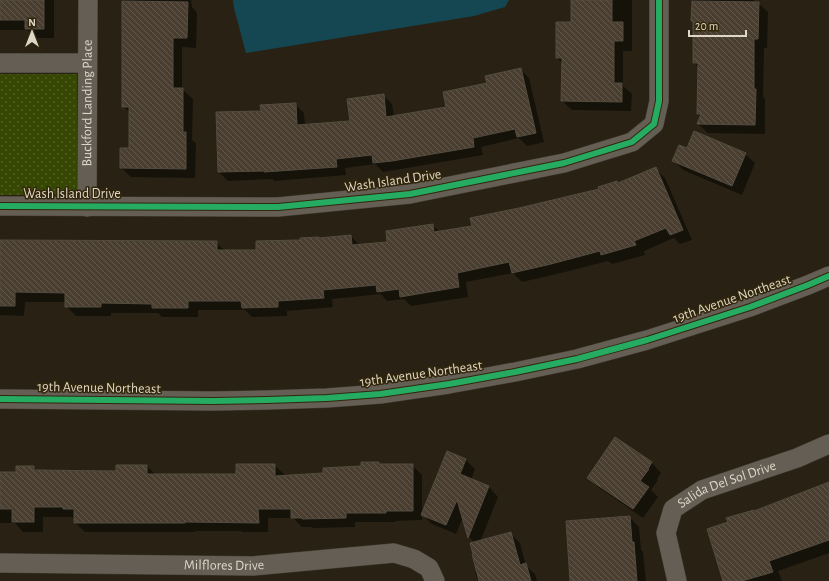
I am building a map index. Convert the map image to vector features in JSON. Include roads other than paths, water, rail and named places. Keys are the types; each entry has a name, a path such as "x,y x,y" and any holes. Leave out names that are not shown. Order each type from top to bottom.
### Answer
{"street":[{"name":"Buckford Landing Place","path":"87,207 88,0"},
{"name":"Wash Island Drive","path":"0,206 278,207 410,194 564,163 632,142 654,124 659,101 660,0"},
{"path":"0,63 87,63"},
{"name":"19th Avenue Northeast","path":"0,399 213,401 327,398 380,394 449,384 577,359 647,340 750,306 829,276"},
{"name":"Salida Del Sol Drive","path":"677,581 666,533 673,509 702,490 797,458 829,444"},
{"name":"Milflores Drive","path":"0,563 253,566 394,553 414,559 429,568 435,581"}],"water":[{"path":"233,0 509,0 505,7 474,16 246,53"}]}
